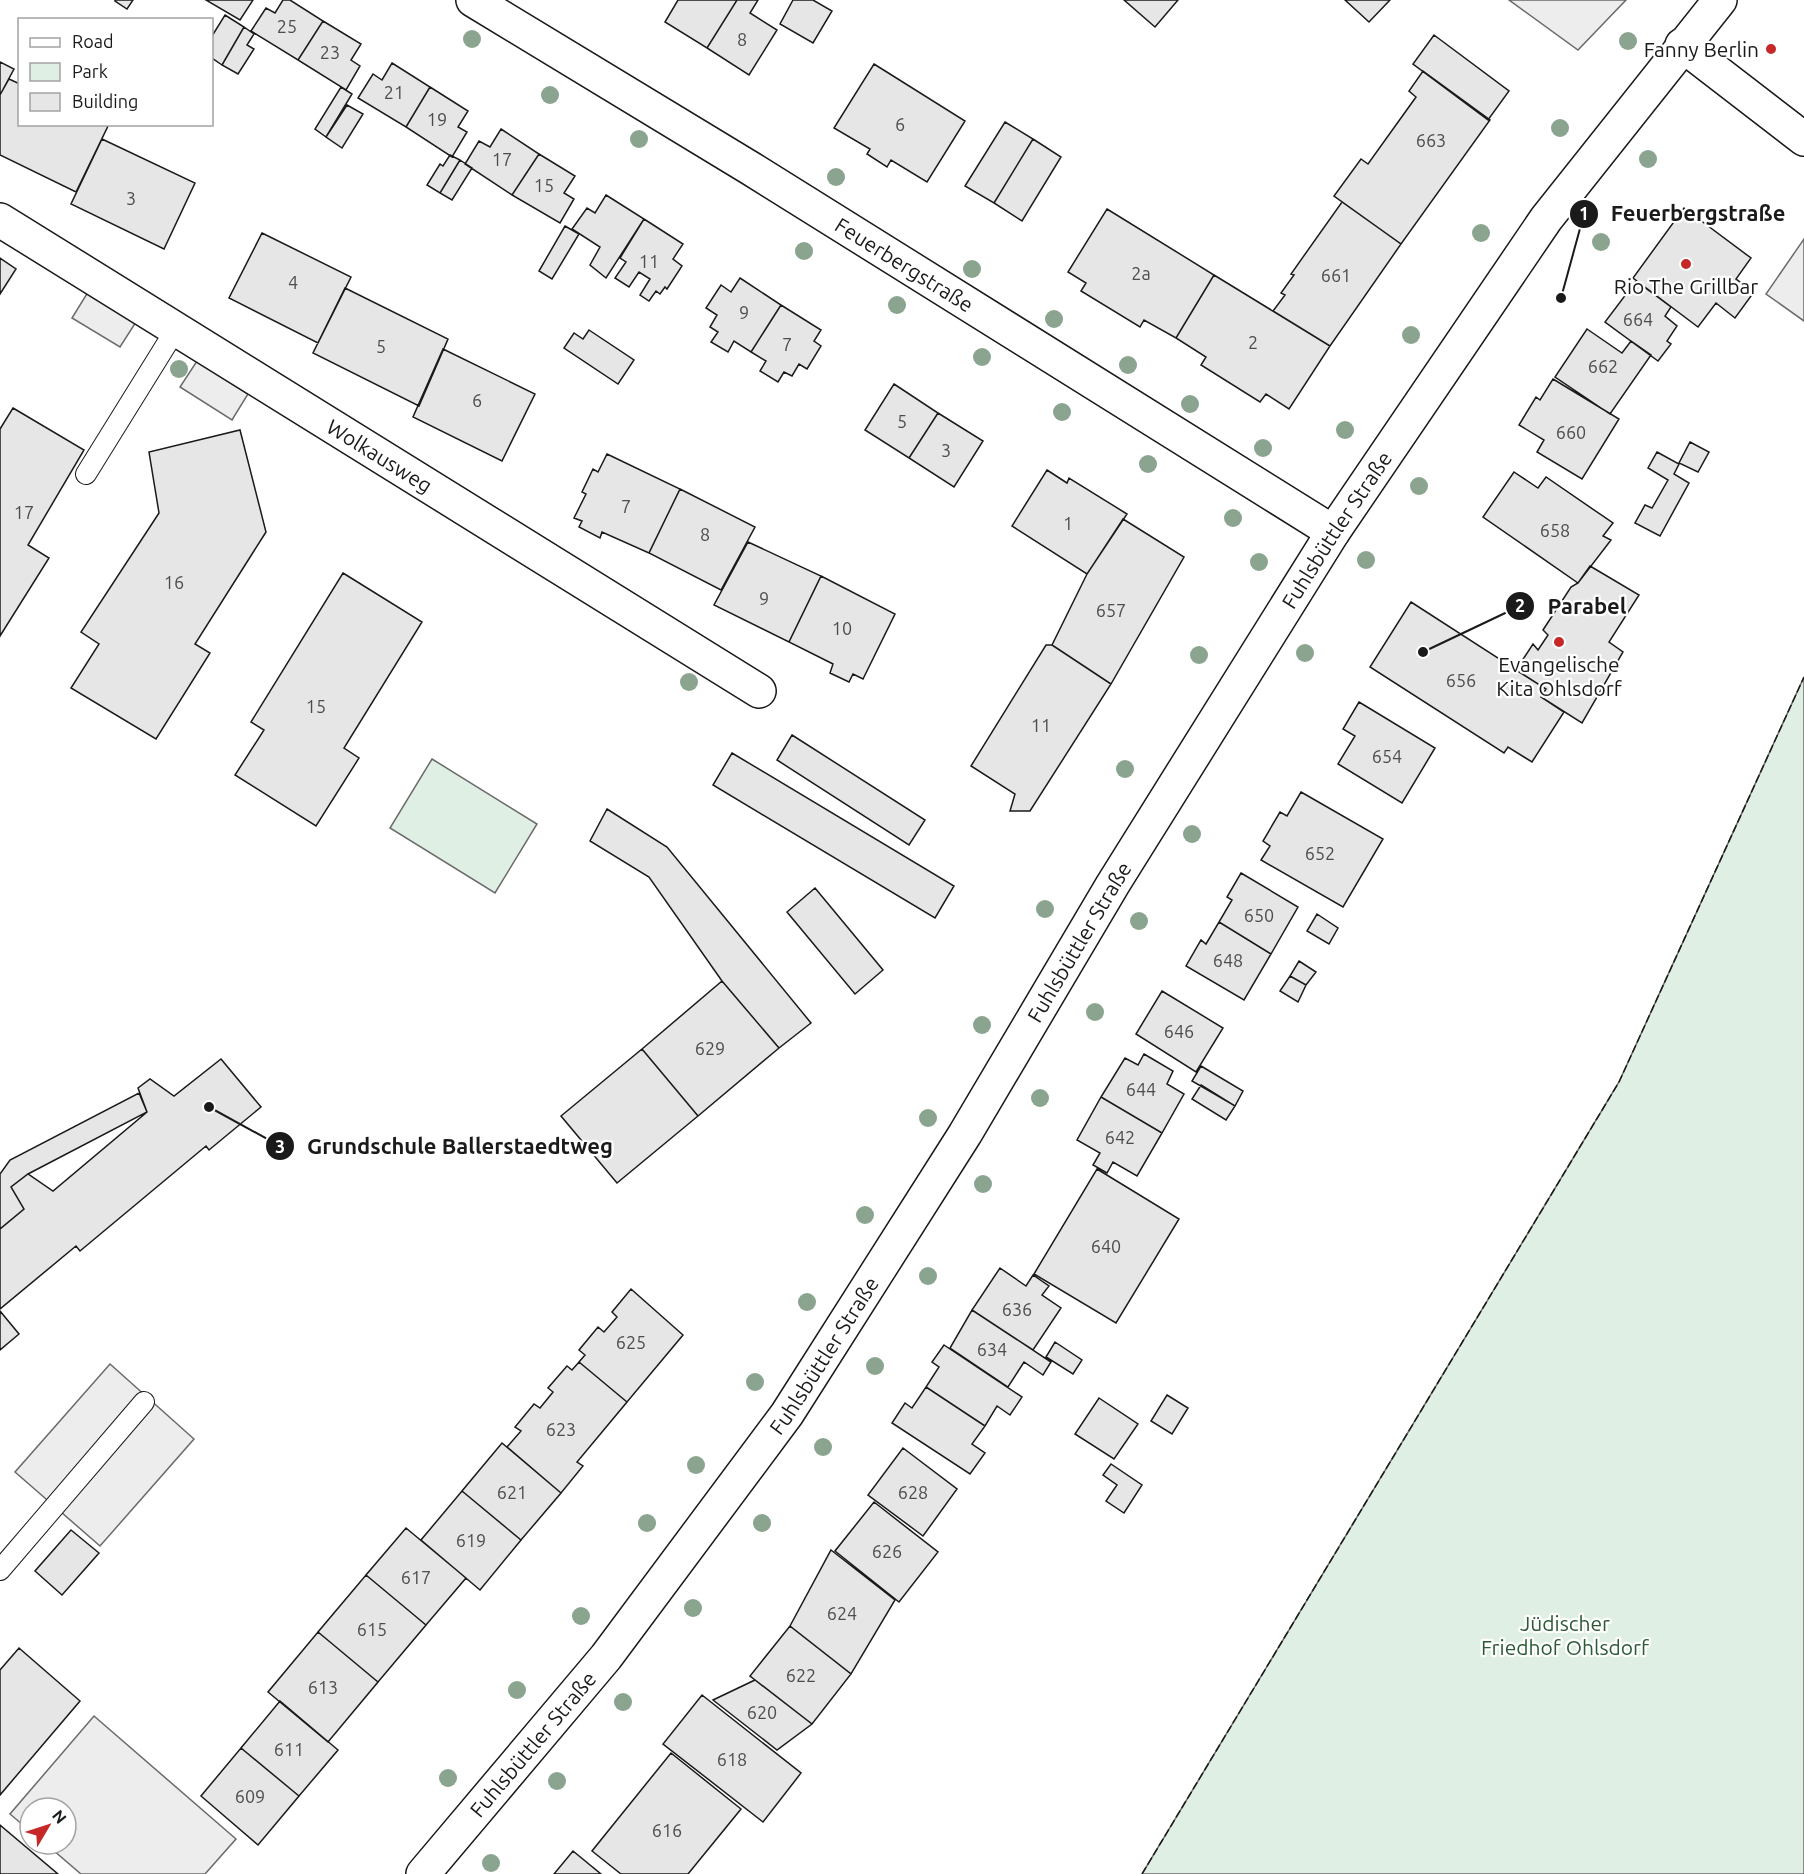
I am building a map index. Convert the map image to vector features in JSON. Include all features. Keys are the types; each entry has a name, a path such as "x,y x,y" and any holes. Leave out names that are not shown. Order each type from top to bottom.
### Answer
{"main road":[{"name":"Feuerbergstraße","path":"473,0 750,168 1333,532"},
{"name":"Fuhlsbüttler Straße","path":"423,1874 606,1657 787,1414 965,1134 1113,884 1333,532 1546,219 1720,0"},
{"path":"1682,45 1804,139"},
{"name":"Wolkausweg","path":"0,220 759,691"}],"lane":[{"path":"86,474 176,329"},
{"path":"0,1570 144,1402"}],"green space":[{"name":"Jüdischer Friedhof Ohlsdorf","path":"1804,677 1804,1874 1142,1874 1619,1082"},
{"path":"432,759 537,824 495,893 390,828"}],"shaded area":[{"path":"1509,0 1626,0 1578,50"},
{"path":"1804,239 1804,321 1766,294"},
{"path":"88,292 136,322 120,347 72,318"},
{"path":"197,361 248,394 232,420 180,387"},
{"path":"110,1364 194,1439 100,1546 15,1472"},
{"path":"94,1716 236,1839 205,1874 81,1874 60,1856 78,1856 78,1796 25,1796"},
{"path":"18,1805 18,1821 10,1814"}],"building":[{"path":"115,0 133,0 127,9"},
{"path":"206,0 253,0 240,20"},
{"path":"283,0 290,0 323,21 298,60 251,31 266,8 275,13"},
{"path":"678,0 737,0 707,48 665,22"},
{"path":"737,0 758,0 750,13 777,30 749,75 707,48"},
{"path":"793,0 813,0 832,11 813,43 780,24"},
{"path":"1124,0 1178,0 1155,27"},
{"path":"1345,0 1390,0 1369,22"},
{"path":"225,15 244,27 222,65 213,59 213,34"},
{"path":"323,21 361,44 351,60 360,66 346,90 298,60"},
{"path":"244,27 254,34 247,45 254,49 238,74 222,65"},
{"path":"1434,35 1509,91 1488,120 1413,64"},
{"path":"0,62 14,69 0,95"},
{"path":"392,63 430,87 406,127 358,98 373,74 382,80"},
{"path":"874,64 965,121 927,182 891,160 887,167 867,154 870,149 834,128"},
{"path":"1423,71 1490,120 1401,244 1334,196 1361,159 1368,164 1416,97 1409,91"},
{"path":"9,79 18,83 18,126 108,126 76,192 0,155 0,95"},
{"path":"341,87 352,94 326,137 315,129"},
{"path":"430,87 468,111 458,127 467,132 452,157 406,127"},
{"path":"347,105 363,114 342,148 326,137"},
{"path":"1005,122 1033,139 994,203 965,186"},
{"path":"501,129 539,154 512,195 465,164 479,141 490,147"},
{"path":"102,139 195,183 164,249 71,204"},
{"path":"1033,139 1061,157 1022,221 994,203"},
{"path":"539,154 575,176 564,193 574,199 560,223 512,195"},
{"path":"450,155 460,160 440,193 427,185 440,164 443,166"},
{"path":"460,160 472,168 452,200 440,193"},
{"path":"606,195 644,219 606,278 590,265 600,247 572,229 587,208 595,213"},
{"path":"1342,202 1401,244 1330,346 1273,311 1285,295 1281,293 1294,275 1291,274"},
{"path":"1684,208 1751,258 1736,279 1754,292 1735,318 1716,303 1698,327 1633,278"},
{"path":"1107,209 1214,275 1176,338 1144,320 1140,327 1081,291 1086,283 1068,272"},
{"path":"644,219 683,244 673,259 682,266 667,289 665,287 660,294 656,291 649,301 640,295 650,279 639,272 629,287 615,278 626,262 620,258"},
{"path":"565,226 579,234 552,279 539,271"},
{"path":"262,233 351,277 318,343 229,298"},
{"path":"0,258 16,269 0,294"},
{"path":"1214,275 1330,346 1289,409 1266,394 1260,402 1201,365 1206,357 1176,338"},
{"path":"740,278 781,305 751,352 734,341 728,352 711,342 718,332 710,327 717,315 706,308 721,285 731,292"},
{"path":"1636,281 1671,307 1665,316 1677,326 1667,341 1671,344 1658,361 1605,322"},
{"path":"345,288 448,339 419,406 313,353"},
{"path":"781,305 821,330 814,341 821,346 807,369 799,364 792,376 784,372 778,382 760,371 766,361 751,352"},
{"path":"1587,329 1622,353 1631,341 1651,355 1610,414 1555,377"},
{"path":"589,330 634,360 618,384 564,348 574,333 583,339"},
{"path":"443,349 535,394 502,461 413,417"},
{"path":"1553,379 1619,419 1582,479 1537,452 1544,440 1519,425 1536,397 1540,400"},
{"path":"894,384 938,413 909,458 865,430"},
{"path":"13,408 84,450 28,545 49,558 0,636 0,429"},
{"path":"938,413 983,441 954,487 909,458"},
{"path":"240,430 266,532 195,644 210,653 156,739 71,688 99,644 81,632 159,513 149,452"},
{"path":"1690,442 1709,452 1698,472 1679,463"},
{"path":"1657,452 1679,464 1674,474 1689,483 1660,536 1635,523 1645,505 1652,508 1668,480 1648,468"},
{"path":"607,454 680,489 649,553 602,532 600,538 579,527 582,521 574,518 586,494 582,492 593,469 598,472"},
{"path":"1047,470 1067,483 1069,478 1127,514 1087,574 1012,526"},
{"path":"1514,472 1538,488 1546,477 1613,523 1603,536 1611,540 1578,583 1483,517"},
{"path":"680,489 755,527 721,590 649,553"},
{"path":"1123,519 1184,557 1111,684 1052,645 1087,574"},
{"path":"748,542 821,576 789,642 714,605"},
{"path":"1590,566 1639,595 1609,642 1623,652 1582,723 1541,697 1546,689 1516,670 1533,644 1538,650 1548,635 1543,630 1571,587 1578,583"},
{"path":"343,573 422,622 344,748 359,758 316,826 235,775 264,730 251,722"},
{"path":"821,576 895,614 863,679 853,674 849,682 830,673 833,664 789,642"},
{"path":"1411,602 1546,689 1541,697 1564,712 1532,762 1508,747 1504,753 1370,667"},
{"path":"1046,645 1052,645 1111,684 1030,811 1010,811 1015,794 971,766"},
{"path":"1359,702 1435,748 1402,803 1338,764 1355,736 1343,729"},
{"path":"792,735 925,820 909,845 777,760"},
{"path":"732,753 954,886 935,918 713,785"},
{"path":"1301,792 1383,839 1343,907 1261,860 1270,846 1263,841 1280,812 1287,816"},
{"path":"607,809 667,847 811,1023 779,1048 722,981 649,877 590,841"},
{"path":"1241,873 1298,907 1271,954 1219,922 1232,900 1227,897"},
{"path":"815,888 883,970 855,994 787,912"},
{"path":"1317,914 1338,928 1329,944 1307,931"},
{"path":"1219,922 1271,954 1244,1000 1186,966 1201,940 1206,944"},
{"path":"1299,961 1316,972 1306,985 1290,976"},
{"path":"1290,976 1306,985 1298,1002 1280,991"},
{"path":"722,981 779,1048 698,1116 642,1049"},
{"path":"1162,991 1223,1028 1196,1072 1136,1034"},
{"path":"642,1049 698,1116 617,1183 561,1116"},
{"path":"1144,1054 1173,1071 1167,1084 1184,1094 1162,1133 1101,1097 1125,1058 1138,1065"},
{"path":"221,1059 261,1107 209,1150 206,1146 80,1251 76,1246 0,1309 0,1229 24,1209 11,1187 28,1174 53,1191 147,1112 138,1088 150,1079 174,1096"},
{"path":"1201,1066 1243,1091 1235,1106 1192,1081"},
{"path":"1201,1085 1235,1106 1226,1120 1192,1099"},
{"path":"139,1093 147,1112 28,1174 11,1187 24,1209 0,1229 0,1174 10,1160"},
{"path":"1101,1097 1162,1133 1137,1176 1113,1162 1107,1173 1093,1165 1100,1153 1077,1140"},
{"path":"1097,1169 1179,1219 1116,1323 1034,1274"},
{"path":"1000,1268 1026,1286 1033,1275 1049,1286 1042,1295 1061,1308 1033,1350 972,1310"},
{"path":"631,1289 683,1335 627,1402 579,1362 585,1355 579,1350 598,1327 604,1332 617,1317 612,1312"},
{"path":"972,1310 1051,1362 1043,1375 1024,1362 1008,1387 950,1348"},
{"path":"0,1311 19,1334 0,1350"},
{"path":"1055,1342 1082,1360 1073,1374 1046,1357"},
{"path":"944,1345 1022,1397 1010,1415 997,1406 985,1426 926,1387 939,1367 932,1362"},
{"path":"579,1362 627,1402 577,1462 583,1466 561,1493 507,1447 521,1431 515,1427 534,1404 540,1408 553,1392 548,1388 567,1366 572,1370"},
{"path":"926,1387 985,1426 972,1444 985,1453 970,1474 892,1423 905,1403 912,1408"},
{"path":"1167,1395 1188,1408 1172,1434 1151,1421"},
{"path":"1099,1398 1138,1424 1114,1459 1075,1434"},
{"path":"502,1443 561,1493 521,1540 462,1491"},
{"path":"903,1448 957,1489 923,1536 868,1495"},
{"path":"1111,1464 1142,1485 1124,1513 1106,1501 1117,1485 1103,1475"},
{"path":"462,1491 521,1540 480,1590 421,1540"},
{"path":"874,1502 938,1552 899,1602 835,1551"},
{"path":"406,1528 466,1578 426,1625 366,1575"},
{"path":"71,1530 99,1553 62,1595 35,1571"},
{"path":"831,1550 895,1600 851,1674 790,1626"},
{"path":"366,1575 426,1625 378,1682 318,1632"},
{"path":"790,1626 851,1674 812,1724 750,1676"},
{"path":"318,1632 378,1682 328,1742 268,1692"},
{"path":"19,1648 80,1701 0,1795 0,1670"},
{"path":"755,1680 812,1724 777,1750 713,1700"},
{"path":"702,1695 801,1773 763,1822 663,1744"},
{"path":"280,1701 338,1750 299,1796 241,1748"},
{"path":"241,1748 299,1796 258,1845 201,1796"},
{"path":"671,1753 741,1809 688,1874 621,1874 592,1851"},
{"path":"0,1825 18,1840 18,1856 37,1856 58,1874 0,1874"},
{"path":"573,1851 601,1874 554,1874"}],"fence":[{"path":"1142,1874 1619,1082 1804,677"}],"place":[{"name":"Fanny Berlin","path":"1771,49"},
{"name":"Rio The Grillbar","path":"1686,264"},
{"name":"Feuerbergstraße","path":"1561,298"},
{"name":"Evangelische Kita Ohlsdorf","path":"1559,642"},
{"name":"Parabel","path":"1423,652"},
{"name":"Grundschule Ballerstaedtweg","path":"209,1107"}]}
